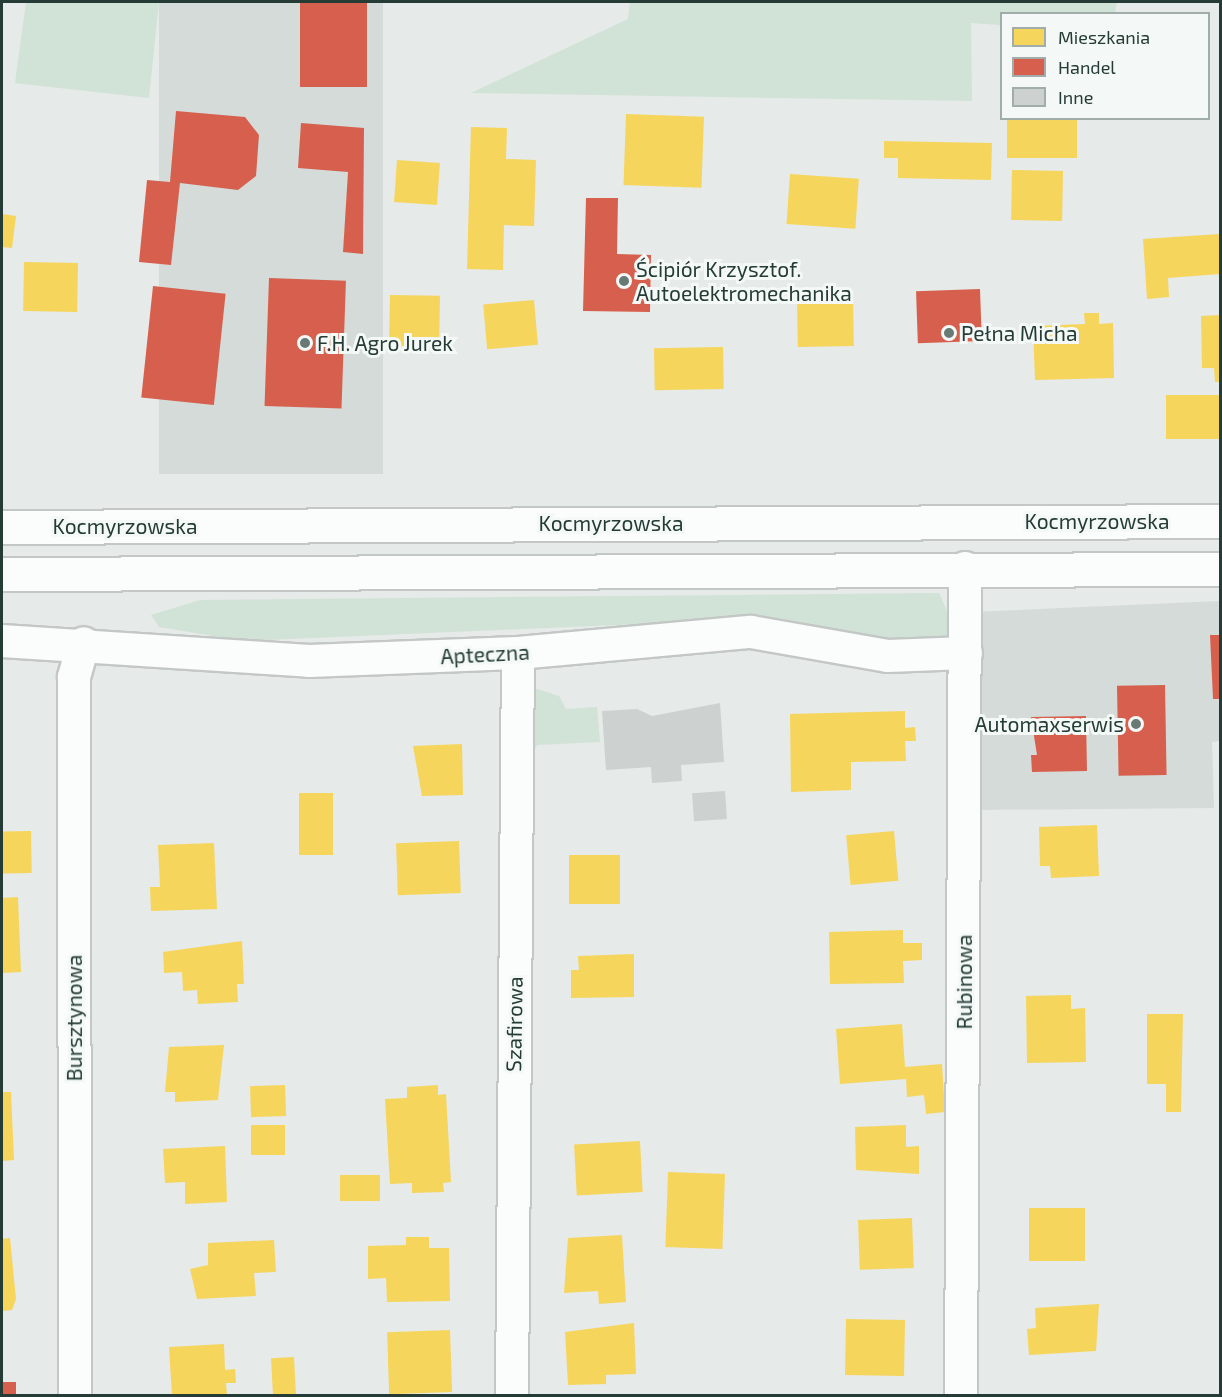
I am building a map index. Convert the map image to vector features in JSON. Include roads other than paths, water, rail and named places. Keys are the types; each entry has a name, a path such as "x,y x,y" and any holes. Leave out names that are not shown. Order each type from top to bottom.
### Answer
{"main road":[{"name":"Kocmyrzowska","path":"2,527 1221,521"},
{"path":"2,574 966,568 1221,569"}],"street":[{"name":"Rubinowa","path":"962,1395 966,568"},
{"name":"Apteczna","path":"2,641 84,643 309,662 518,653 751,632 888,656 966,653"},
{"name":"Bursztynowa","path":"75,1395 74,677 84,643"},
{"name":"Szafirowa","path":"512,1395 518,653"}],"place":[{"name":"Ścipiór Krzysztof. Autoelektromechanika","path":"624,281"},
{"name":"Pełna Micha","path":"949,333"},
{"name":"F.H. Agro Jurek","path":"305,343"},
{"name":"Automaxserwis","path":"1136,724"}]}
